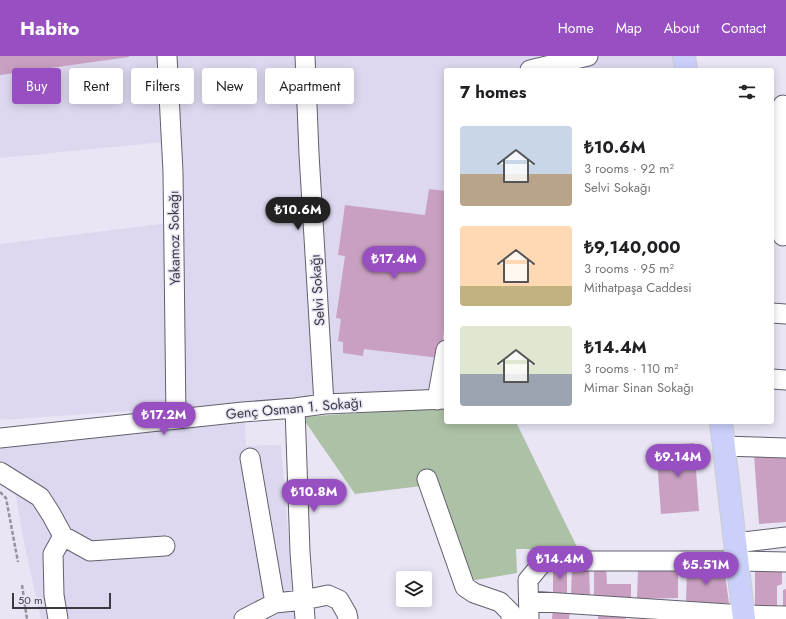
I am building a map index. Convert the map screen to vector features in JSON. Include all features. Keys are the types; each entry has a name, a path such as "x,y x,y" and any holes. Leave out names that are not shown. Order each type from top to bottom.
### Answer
{"main road":[{"path":"684,56 686,68"},
{"path":"721,424 744,617"}],"street":[{"name":"Yakamoz Sokağı","path":"167,56 173,172 176,419"},
{"name":"Selvi Sokağı","path":"305,56 309,162 324,404"},
{"path":"538,68 588,56"},
{"path":"780,105 784,167 780,236"},
{"path":"774,313 786,314"},
{"path":"441,400 444,370"},
{"path":"774,379 786,380"},
{"name":"Genç Osman 1. Sokağı","path":"0,438 324,404 441,400"},
{"path":"295,408 300,552 305,619"},
{"path":"723,446 786,448"},
{"path":"250,458 275,603"},
{"path":"0,472 40,497 63,536 90,551 165,546"},
{"path":"427,479 465,587 500,602 511,613 511,619"},
{"path":"58,619 54,595 53,554 63,536"},
{"path":"736,552 786,537"},
{"path":"786,562 736,552 544,561 528,580 529,610 744,617 786,616"},
{"path":"244,619 275,603 304,600 328,595 339,600 347,614 348,619"}],"path":[{"path":"0,492 6,498 18,562"},
{"path":"22,585 27,619"}],"shaded area":[{"path":"0,56 674,56 677,68 444,68 444,389 0,420 0,244 168,223 164,142 0,158"},
{"path":"245,418 246,446 281,445 295,619 41,619 24,543 16,496 0,484 0,447"}],"green space":[{"path":"444,407 444,424 517,424 578,549 516,549 517,573 458,583 422,486 355,494 302,417"}],"building":[{"path":"0,56 129,56 50,68 12,68 12,73 0,75"},
{"path":"429,189 444,191 444,331 440,358 364,349 363,356 343,353 343,342 338,341 341,319 336,318 345,256 338,255 345,205 425,215"},
{"path":"694,443 699,511 661,514 656,446"},
{"path":"786,454 786,522 759,524 754,455"},
{"path":"572,565 589,565 590,599 571,598"},
{"path":"553,566 567,566 567,595 553,593"},
{"path":"606,566 607,584 631,584 631,603 594,601 594,567"},
{"path":"755,566 782,566 782,584 777,586 777,606 755,607"},
{"path":"687,567 720,567 725,575 729,603 686,603"},
{"path":"638,569 678,569 678,598 637,599"},
{"path":"786,589 786,608 783,609 783,590"},
{"path":"553,609 570,610 569,619 552,619"},
{"path":"598,611 626,611 626,619 598,619"}]}
